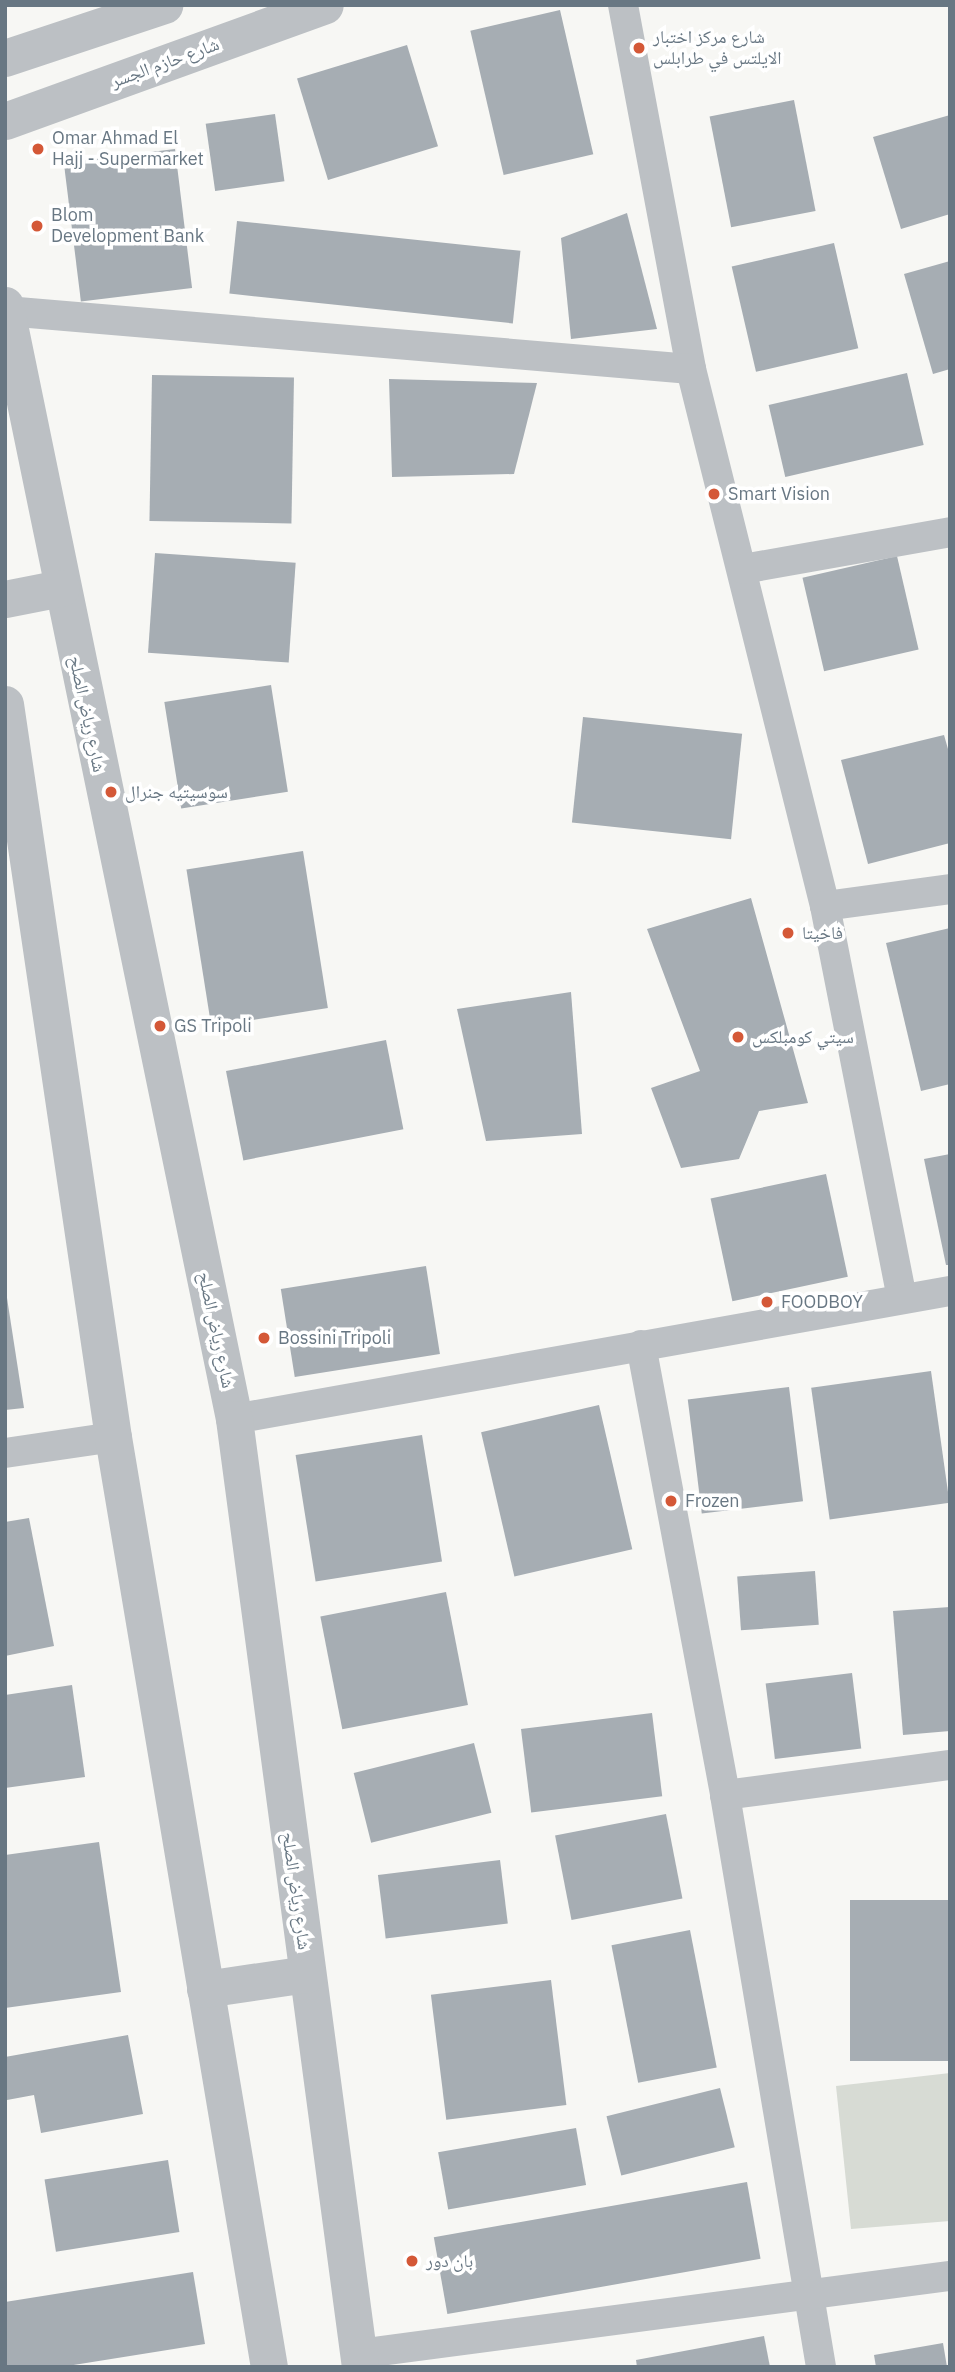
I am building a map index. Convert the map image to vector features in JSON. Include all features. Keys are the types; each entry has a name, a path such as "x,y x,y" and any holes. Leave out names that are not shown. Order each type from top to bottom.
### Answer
{"street":[{"path":"5,58 163,5"},
{"name":"شارع حازم الجسر","path":"5,121 325,5"},
{"path":"622,5 691,369 825,906 902,1297"},
{"path":"6,308 691,369"},
{"name":"شارع رياض الصلح","path":"6,308 61,588 234,1419 359,2360"},
{"path":"743,569 950,532"},
{"path":"5,599 61,588"},
{"path":"5,704 113,1437 269,2367"},
{"path":"825,906 950,889"},
{"path":"234,1419 902,1297 950,1291"},
{"path":"641,1345 725,1795 821,2367"},
{"path":"5,1453 113,1437"},
{"path":"725,1795 950,1765"},
{"path":"205,1989 307,1974"},
{"path":"359,2360 950,2276"}],"shaded area":[{"path":"950,2073 950,2221 851,2229 836,2086"}],"building":[{"path":"560,10 593,154 504,175 470,31"},
{"path":"407,45 438,146 328,180 297,79"},
{"path":"794,100 816,211 731,227 710,116"},
{"path":"275,114 284,181 215,191 206,124"},
{"path":"950,115 950,214 901,229 873,137"},
{"path":"175,149 192,288 81,302 64,163"},
{"path":"627,213 657,329 571,339 561,238"},
{"path":"237,221 520,251 513,323 229,294"},
{"path":"834,243 858,348 756,372 732,267"},
{"path":"950,261 950,369 933,374 904,274"},
{"path":"907,373 924,445 785,477 769,405"},
{"path":"152,375 294,377 291,523 149,521"},
{"path":"389,379 537,383 514,474 392,477"},
{"path":"155,553 296,563 289,663 148,653"},
{"path":"897,556 919,650 824,671 802,578"},
{"path":"271,685 288,792 181,809 164,702"},
{"path":"583,717 742,734 731,839 572,822"},
{"path":"944,735 950,756 950,843 868,864 841,760"},
{"path":"303,851 328,1008 211,1027 186,869"},
{"name":"سيتي كومبلكس","path":"751,898 808,1103 759,1111 739,1159 681,1168 651,1088 700,1071 647,929"},
{"path":"950,928 950,1084 921,1091 886,943"},
{"path":"571,992 582,1134 486,1141 457,1009"},
{"path":"386,1040 403,1129 243,1160 226,1071"},
{"path":"950,1154 950,1265 946,1265 924,1159"},
{"path":"826,1174 848,1277 732,1301 711,1199"},
{"path":"426,1266 440,1354 295,1377 281,1289"},
{"path":"5,1285 24,1408 5,1410"},
{"path":"931,1371 950,1503 830,1520 811,1388"},
{"path":"789,1387 803,1501 702,1514 688,1399"},
{"path":"599,1405 632,1549 514,1576 481,1432"},
{"path":"422,1435 442,1561 316,1581 296,1455"},
{"path":"29,1518 54,1646 5,1656 5,1522"},
{"path":"815,1571 819,1625 741,1630 737,1576"},
{"path":"446,1592 468,1705 342,1729 320,1616"},
{"path":"950,1607 950,1731 903,1735 893,1611"},
{"path":"852,1673 861,1748 775,1759 766,1684"},
{"path":"72,1685 85,1777 5,1788 5,1695"},
{"path":"652,1713 662,1796 531,1812 521,1729"},
{"path":"474,1743 491,1813 371,1843 354,1773"},
{"path":"666,1814 682,1898 571,1920 555,1836"},
{"path":"99,1842 121,1992 5,2008 5,1855"},
{"path":"500,1860 508,1924 386,1939 378,1875"},
{"path":"850,1900 950,1900 950,2061 850,2061"},
{"path":"690,1930 717,2067 638,2083 611,1945"},
{"path":"551,1980 566,2105 446,2120 431,1995"},
{"path":"128,2035 143,2114 41,2133 34,2095 7,2100 5,2057"},
{"path":"720,2088 735,2147 621,2175 606,2116"},
{"path":"576,2128 586,2185 448,2209 438,2152"},
{"path":"168,2160 179,2232 56,2252 45,2180"},
{"path":"747,2182 761,2259 447,2314 434,2237"},
{"path":"193,2272 205,2344 61,2367 5,2367 5,2302"},
{"path":"764,2336 770,2367 637,2367 636,2360"},
{"path":"943,2343 947,2367 876,2367 874,2355"}],"place":[{"name":"شارع مركز اختبار الايلتس في طرابلس","path":"639,48"},
{"name":"Omar Ahmad El Hajj - Supermarket","path":"38,149"},
{"name":"Blom Development Bank","path":"37,226"},
{"name":"Smart Vision","path":"714,494"},
{"name":"سوسيتيه جنرال","path":"111,792"},
{"name":"فاخيتا","path":"788,933"},
{"name":"GS Tripoli","path":"160,1026"},
{"name":"سيتي كومبلكس","path":"738,1037"},
{"name":"FOODBOY","path":"767,1302"},
{"name":"Bossini Tripoli","path":"264,1338"},
{"name":"Frozen","path":"671,1501"},
{"name":"بان دور","path":"412,2261"}]}
